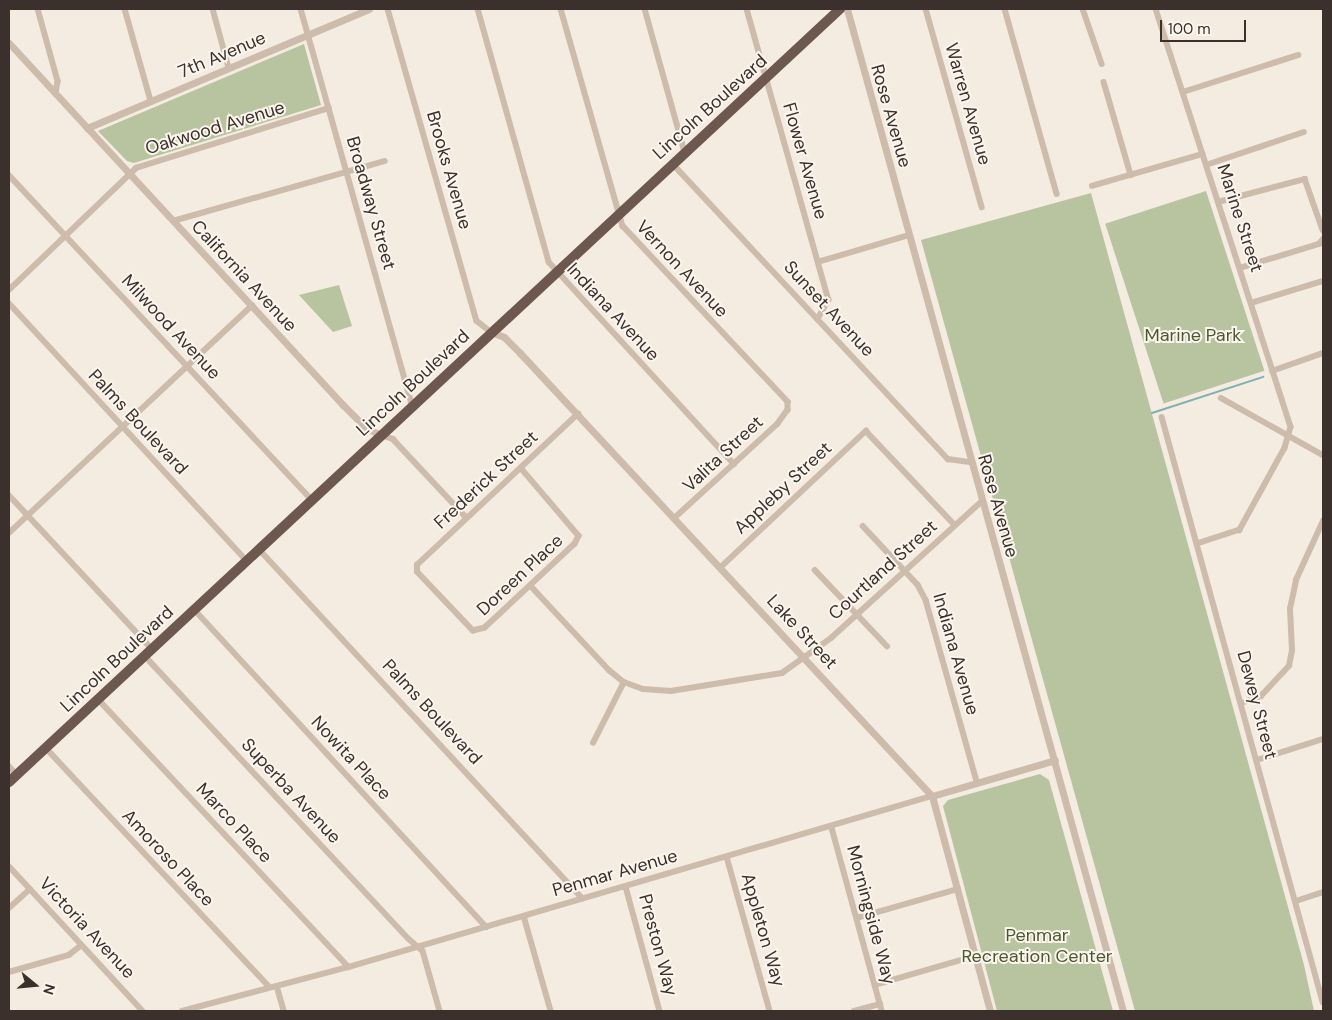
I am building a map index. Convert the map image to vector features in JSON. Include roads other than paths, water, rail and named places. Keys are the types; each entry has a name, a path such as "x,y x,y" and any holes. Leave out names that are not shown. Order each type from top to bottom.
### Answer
{"highway":[{"name":"Lincoln Boulevard","path":"13,778 672,163 840,9"}],"street":[{"path":"38,9 58,81 56,94"},
{"path":"125,9 150,101"},
{"path":"213,9 229,68"},
{"name":"Broadway Street","path":"301,9 412,405"},
{"name":"7th Avenue","path":"87,128 369,9"},
{"name":"Brooks Avenue","path":"388,9 477,322 492,332"},
{"name":"Indiana Avenue","path":"478,9 549,262 556,273 734,464"},
{"name":"Vernon Avenue","path":"561,9 618,215 623,226 788,402 788,410"},
{"path":"645,9 685,152"},
{"name":"Flower Avenue","path":"747,9 829,300 818,320"},
{"name":"Rose Avenue","path":"847,9 910,235 981,502 1055,760 1123,1011"},
{"name":"Warren Avenue","path":"926,9 982,207"},
{"path":"1005,9 1057,194"},
{"path":"1083,9 1102,64"},
{"name":"Marine Street","path":"1157,9 1291,427 1290,438"},
{"name":"California Avenue","path":"9,43 353,415 366,428 393,439 466,518"},
{"path":"1183,92 1298,55"},
{"path":"1104,82 1131,175"},
{"name":"Oakwood Avenue","path":"9,290 131,175 136,168 329,108"},
{"path":"1206,164 1304,132"},
{"path":"1092,186 1202,154"},
{"path":"173,221 386,161"},
{"name":"Sunset Avenue","path":"672,163 948,459 970,462"},
{"name":"Milwood Avenue","path":"9,175 312,500"},
{"path":"1218,202 1304,179 1323,230"},
{"path":"818,262 910,235"},
{"path":"1240,268 1319,244 1323,239"},
{"path":"1251,303 1323,281"},
{"name":"Palms Boulevard","path":"9,303 246,560"},
{"path":"9,533 252,306"},
{"name":"Lake Street","path":"492,332 504,337 578,414 932,796 990,1011"},
{"path":"1272,371 1323,354"},
{"path":"1221,398 1323,455"},
{"name":"Valita Street","path":"675,518 734,464 788,410"},
{"name":"Frederick Street","path":"478,632 468,628 415,569 466,518 578,414"},
{"name":"Dewey Street","path":"1162,417 1323,1002"},
{"name":"Appleby Street","path":"721,567 866,431 954,525"},
{"path":"1197,544 1240,530 1290,438"},
{"name":"Doreen Place","path":"478,632 531,586 575,544 580,536 521,468"},
{"name":"Superba Avenue","path":"9,495 148,652 423,951 440,1011"},
{"name":"Courtland Street","path":"624,682 642,689 684,689 782,673 857,613 981,502"},
{"path":"1241,703 1261,696 1289,666 1294,588 1300,566 1323,521"},
{"name":"Indiana Avenue","path":"863,526 905,570 926,600 977,782"},
{"name":"Palms Boulevard","path":"258,549 582,898"},
{"path":"815,570 887,646"},
{"path":"531,586 624,682 593,742"},
{"name":"Nowita Place","path":"194,609 486,927"},
{"name":"Marco Place","path":"98,699 349,967"},
{"path":"1257,760 1323,739"},
{"name":"Amoroso Place","path":"46,748 269,986"},
{"name":"Penmar Avenue","path":"182,1011 269,986 277,986 349,967 582,898 832,828 977,782 1055,760"},
{"path":"9,766 13,778"},
{"name":"Morningside Way","path":"832,828 882,1011"},
{"name":"Appleton Way","path":"727,857 770,1011"},
{"name":"Victoria Avenue","path":"9,866 80,946 143,1011"},
{"name":"Preston Way","path":"626,887 660,1011"},
{"path":"9,908 30,889"},
{"path":"857,918 958,889"},
{"path":"1296,901 1323,892"},
{"path":"524,916 550,1011"},
{"path":"9,972 69,955 80,946"},
{"path":"875,985 975,956"},
{"path":"277,986 284,1011"},
{"path":"854,1011 880,1004"}],"waterway":[{"path":"1152,413 1263,377"}],"park label":[{"name":"Marine Park","path":"1193,335"},
{"name":"Penmar Recreation Center","path":"1037,946"}]}
